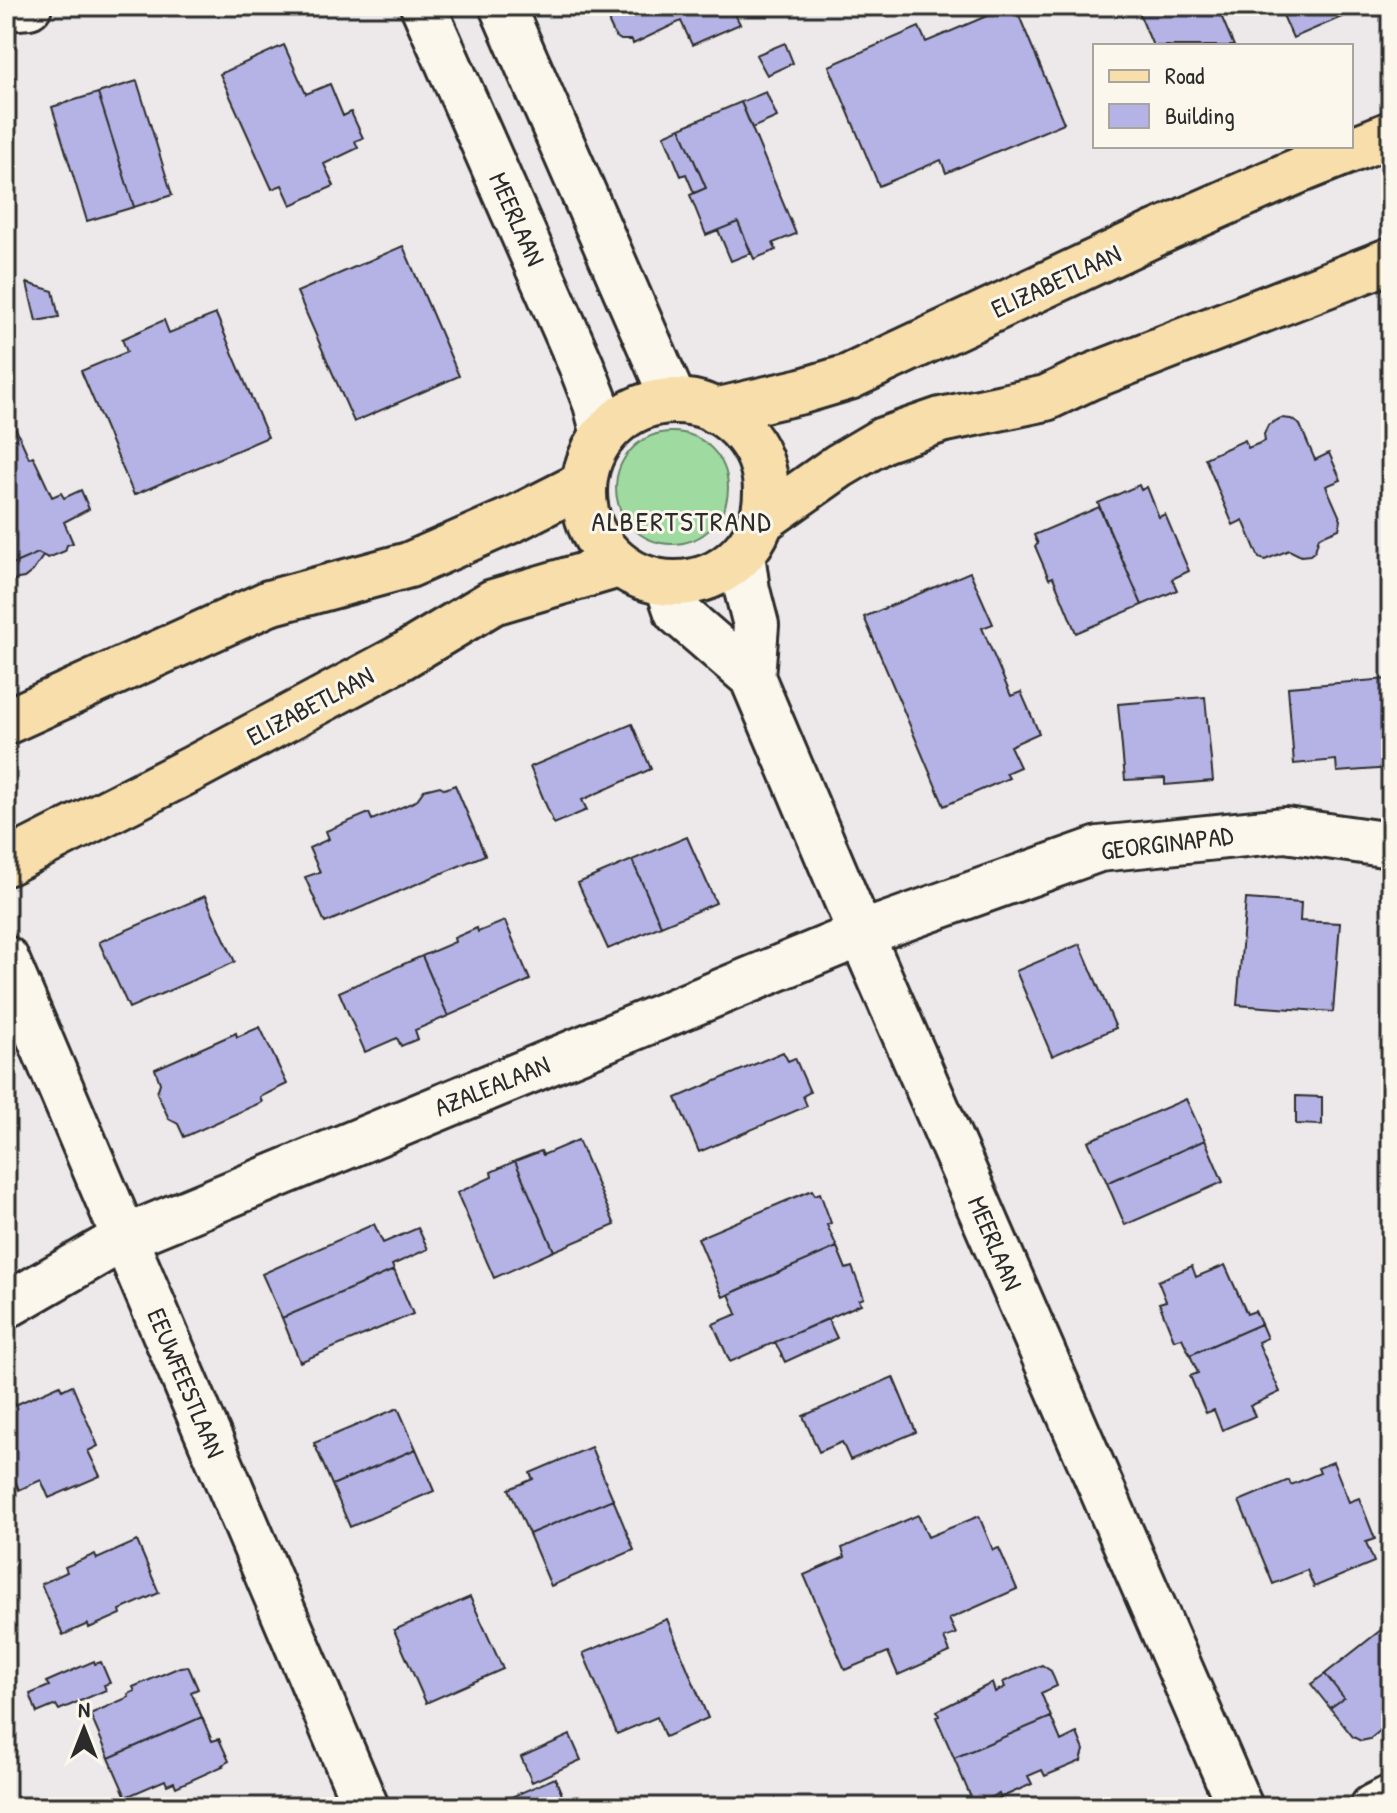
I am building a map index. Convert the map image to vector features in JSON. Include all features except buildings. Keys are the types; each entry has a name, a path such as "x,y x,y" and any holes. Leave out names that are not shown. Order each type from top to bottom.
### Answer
{"main road":[{"name":"ELIZABETLAAN","path":"581,485 595,448 604,435 624,416 648,405 695,406 849,377 1152,235 1391,134"},
{"path":"6,722 269,603 409,565 514,519 581,485 588,519 600,544 619,565 642,578 667,583 695,581 721,571 751,538 839,466 883,440 941,420 1046,398 1090,377 1391,260"},
{"path":"695,406 737,425 753,446 763,470 766,496 751,538"},
{"name":"ELIZABETLAAN","path":"6,863 208,761 398,659 493,602 619,565"}],"street":[{"path":"6,8 29,6"},
{"name":"MEERLAAN","path":"423,6 581,365 604,435"},
{"path":"502,6 695,406"},
{"name":"MEERLAAN","path":"751,538 747,590 756,625 752,677"},
{"name":"MEERLAAN","path":"667,583 677,612 752,677 1240,1807"},
{"name":"GEORGINAPAD","path":"861,934 1099,849 1285,830 1391,845"},
{"name":"AZALEALAAN","path":"6,1306 124,1238 861,934"},
{"name":"EEUWFEESTLAAN","path":"6,959 366,1807"},
{"path":"1373,1807 1391,1798"}],"green space":[{"path":"672,432 694,436 712,448 724,466 728,488 724,510 712,528 694,540 672,544 650,540 632,528 620,510 616,488 620,466 632,448 650,436"}],"district":[{"name":"ALBERTSTRAND","path":"682,521"}]}
